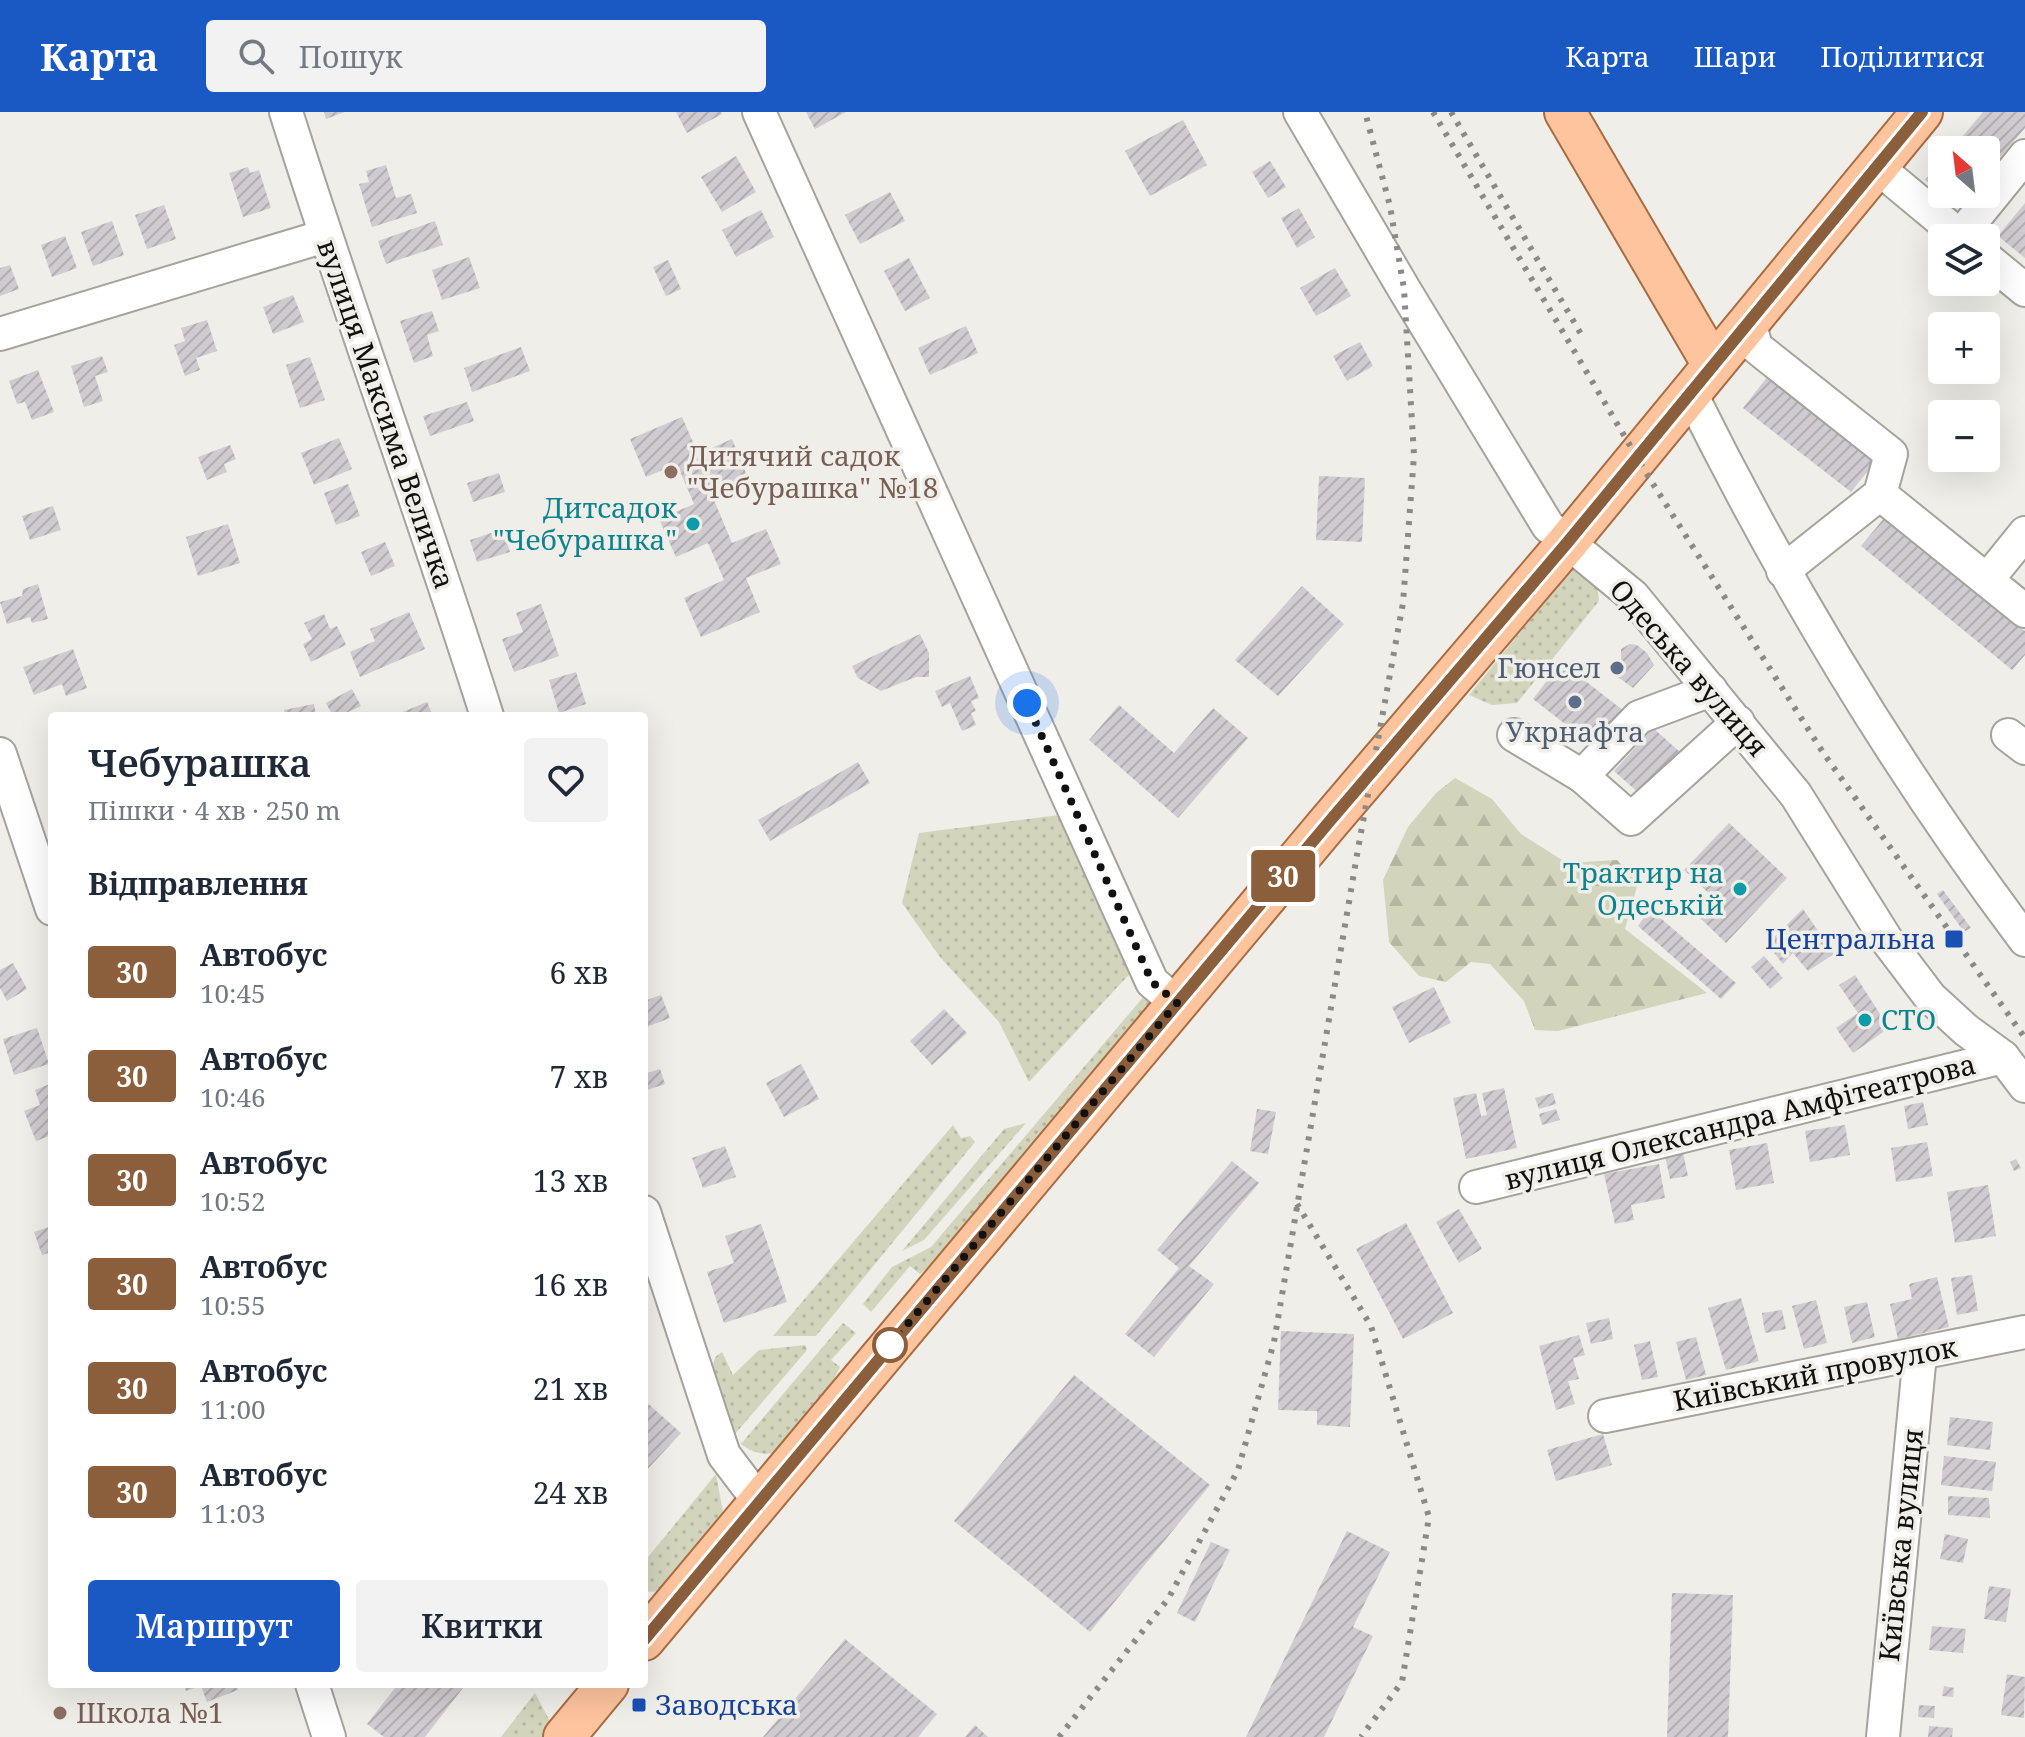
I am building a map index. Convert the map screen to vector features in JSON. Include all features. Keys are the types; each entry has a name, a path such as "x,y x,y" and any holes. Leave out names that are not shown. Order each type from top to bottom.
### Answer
{"main road":[{"path":"1565,112 1702,378"},
{"path":"648,1635 1567,543 1922,112"},
{"path":"564,1737 605,1688"}],"street":[{"name":"вулиця Максима Величка","path":"286,112 486,712"},
{"path":"759,112 1152,982 1177,1003"},
{"name":"Одеська вулиця","path":"1300,112 1548,526 1633,596 1796,795 1886,939 1930,997 1966,1030 2003,1057 2025,1086"},
{"path":"1971,224 2025,156"},
{"path":"1877,167 1945,224"},
{"path":"0,334 325,236"},
{"path":"2000,269 2025,290"},
{"path":"1749,321 1756,347 1891,454 1880,494 1783,571"},
{"path":"1702,378 1783,571 1853,689 2019,917"},
{"path":"1880,494 2025,611"},
{"path":"1987,580 2025,533"},
{"path":"1582,776 1639,717 1711,690"},
{"path":"1514,735 1582,776 1631,819 1738,722"},
{"path":"0,754 48,897"},
{"name":"вулиця Олександра Амфітеатрова","path":"1476,1187 2003,1057"},
{"path":"648,1224 724,1455 759,1501"},
{"name":"Київський провулок","path":"1605,1416 2025,1332"},
{"name":"Київська вулиця","path":"1883,1737 1920,1354"},
{"path":"313,1688 329,1737"}],"green space":[{"path":"1575,565 1597,584 1599,601 1517,703 1492,705 1469,695"},
{"path":"1455,778 1492,799 1521,834 1567,863 1617,860 1638,883 1625,929 1707,993 1558,1031 1535,1030 1524,1001 1490,964 1471,962 1446,982 1419,976 1389,942 1383,880 1408,827 1436,793"},
{"path":"1059,815 1137,966 1029,1082 999,1022 940,957 902,903 919,833"},
{"path":"1145,995 1155,1003 947,1251 920,1274 910,1266 871,1312 863,1304 892,1267 931,1247"},
{"path":"1026,1123 924,1240 902,1251 1004,1129"},
{"path":"953,1125 961,1138 970,1136 975,1142 816,1336 773,1336"},
{"path":"843,1323 856,1333 831,1360 840,1367 825,1397 782,1450 761,1453 741,1444"},
{"path":"805,1345 807,1350 735,1434 730,1432 714,1376 716,1357 722,1352 733,1375 759,1350"},
{"path":"716,1474 724,1518 669,1591 648,1592 648,1557"},
{"path":"535,1693 552,1725 542,1737 501,1737"}],"building":[{"path":"324,112 345,112 326,119"},
{"path":"676,112 721,112 722,114 687,133"},
{"path":"806,112 846,112 815,129"},
{"path":"1983,112 2025,112 2025,128 2000,157 2000,136 1963,136"},
{"path":"1183,120 1207,165 1150,196 1125,151"},
{"path":"736,156 756,192 722,212 701,177"},
{"path":"1270,161 1286,187 1268,198 1252,172"},
{"path":"386,165 396,198 411,194 417,213 372,227 359,184 369,182 366,171"},
{"path":"248,167 250,173 259,170 271,208 243,217 229,173"},
{"path":"890,192 905,221 860,244 845,215"},
{"path":"2025,203 2025,258 2000,238"},
{"path":"164,205 176,239 147,249 135,215"},
{"path":"1299,208 1315,237 1297,248 1281,218"},
{"path":"761,210 774,237 736,257 722,230"},
{"path":"112,221 124,255 93,266 81,232"},
{"path":"435,221 443,245 386,264 378,241"},
{"path":"65,236 77,268 52,277 41,245"},
{"path":"469,257 480,288 442,300 432,270"},
{"path":"909,258 930,298 905,311 884,271"},
{"path":"668,260 681,289 666,296 653,267"},
{"path":"10,265 19,289 0,296 0,268"},
{"path":"1335,268 1351,296 1316,316 1300,288"},
{"path":"293,295 304,322 273,334 263,307"},
{"path":"432,311 439,331 427,335 433,356 414,363 400,321"},
{"path":"207,320 217,351 196,358 200,370 185,376 174,345 185,341 181,328"},
{"path":"966,326 978,353 930,375 918,348"},
{"path":"1360,342 1373,366 1347,381 1333,356"},
{"path":"521,347 530,371 472,392 464,368"},
{"path":"102,356 108,372 95,376 103,401 84,407 71,366"},
{"path":"310,357 325,400 300,408 286,365"},
{"path":"38,370 54,412 32,420 25,402 17,404 9,381"},
{"path":"1771,372 1880,456 1851,492 1743,408"},
{"path":"467,402 474,421 430,436 423,416"},
{"name":"Дитсадок \"Чебурашка\"","path":"682,417 698,454 732,439 748,478 711,493 732,543 766,529 781,564 746,578 760,612 701,637 684,598 724,580 708,543 676,557 659,519 694,504 677,464 646,477 630,439"},
{"path":"339,438 352,469 314,485 301,453"},
{"path":"230,445 236,459 224,464 227,472 207,480 198,457"},
{"path":"499,473 505,492 473,502 467,483"},
{"path":"1319,476 1365,478 1362,542 1316,540"},
{"path":"348,484 360,516 336,525 324,493"},
{"path":"53,506 61,530 30,540 22,516"},
{"path":"1885,517 2025,631 2025,655 2012,670 1861,546"},
{"path":"228,524 240,563 198,576 186,537"},
{"path":"503,529 510,552 477,562 470,540"},
{"path":"385,542 395,566 371,576 361,552"},
{"path":"38,584 48,619 32,623 30,617 7,624 0,602 22,596 23,589"},
{"path":"1302,586 1344,624 1278,696 1235,660"},
{"path":"541,604 559,656 514,672 502,639 523,632 516,613"},
{"path":"409,612 425,649 360,677 350,652 375,641 370,629"},
{"path":"324,614 330,629 337,626 346,645 311,662 303,644 312,639 304,623"},
{"path":"920,634 929,653 929,677 916,677 881,691 858,678 852,666"},
{"path":"1630,644 1647,653 1654,665 1633,688 1611,672 1621,659 1621,649"},
{"path":"73,649 87,688 66,696 62,684 34,695 23,667"},
{"name":"Укрнафта","path":"1561,662 1624,711 1596,748 1533,699"},
{"path":"576,672 586,704 559,712 549,680"},
{"path":"970,676 979,698 971,701 976,711 971,713 976,725 962,731 950,703 942,707 935,691"},
{"path":"352,689 361,706 348,712 331,712 326,703"},
{"path":"427,702 431,712 403,712"},
{"path":"314,704 315,712 284,712"},
{"path":"1119,705 1174,753 1213,708 1248,738 1178,818 1089,740"},
{"path":"1653,728 1680,752 1641,795 1614,771"},
{"path":"858,762 870,783 770,841 758,820"},
{"name":"Трактир на Одеській","path":"1729,823 1787,878 1726,943 1700,918 1716,900 1684,870"},
{"path":"1943,890 1971,928 1964,932 1937,894"},
{"path":"1650,909 1736,983 1721,999 1638,926"},
{"path":"1803,909 1834,954 1808,971 1793,953 1783,964 1767,944"},
{"path":"1764,956 1783,978 1770,989 1751,967"},
{"path":"13,963 27,989 7,1001 0,988 0,970"},
{"name":"СТО","path":"1855,975 1889,1028 1853,1053 1836,1028 1858,1013 1839,985"},
{"path":"1434,987 1451,1023 1409,1043 1392,1007"},
{"path":"661,995 670,1018 648,1026 648,1000"},
{"path":"944,1009 967,1033 932,1065 910,1041"},
{"path":"37,1028 48,1064 14,1075 3,1039"},
{"path":"801,1064 819,1099 784,1117 766,1083"},
{"path":"660,1069 665,1084 648,1090 648,1073"},
{"path":"48,1085 48,1136 36,1141 24,1111 40,1105 35,1090"},
{"path":"1504,1088 1517,1148 1466,1159 1453,1098 1476,1093 1481,1116 1487,1115 1482,1093"},
{"path":"1553,1093 1556,1104 1539,1109 1535,1098"},
{"path":"1923,1102 1928,1125 1908,1129 1904,1106"},
{"path":"1257,1109 1276,1112 1268,1154 1250,1151"},
{"path":"1556,1109 1560,1120 1542,1125 1539,1114"},
{"path":"1845,1125 1850,1155 1810,1162 1805,1131"},
{"path":"1927,1142 1933,1176 1896,1182 1891,1148"},
{"path":"1767,1143 1774,1183 1736,1190 1729,1150"},
{"path":"725,1146 736,1177 703,1188 692,1158"},
{"path":"1683,1153 1688,1176 1670,1179 1665,1156"},
{"path":"2016,1159 2021,1168 2014,1171 2010,1162"},
{"path":"1232,1161 1259,1183 1189,1266 1214,1284 1154,1357 1125,1334 1179,1268 1157,1250"},
{"path":"1659,1164 1665,1198 1631,1205 1634,1220 1615,1224 1604,1174"},
{"path":"1988,1185 1996,1236 1955,1243 1947,1192"},
{"path":"1459,1209 1482,1249 1459,1263 1436,1222"},
{"path":"1406,1223 1453,1313 1403,1339 1356,1249"},
{"path":"761,1224 787,1302 724,1323 707,1272 734,1263 725,1236"},
{"path":"48,1227 48,1253 42,1255 34,1232"},
{"path":"1972,1275 1978,1311 1957,1315 1951,1278"},
{"path":"1937,1277 1949,1327 1898,1339 1890,1304 1912,1299 1909,1284"},
{"path":"1741,1298 1759,1361 1726,1370 1708,1308"},
{"path":"1816,1300 1827,1343 1804,1349 1792,1306"},
{"path":"1867,1302 1875,1337 1852,1343 1844,1307"},
{"path":"1782,1310 1786,1329 1765,1333 1762,1313"},
{"path":"1609,1318 1613,1339 1591,1344 1586,1323"},
{"path":"1281,1331 1354,1334 1350,1427 1317,1425 1317,1411 1278,1410"},
{"path":"1579,1335 1585,1355 1573,1358 1579,1379 1568,1381 1575,1404 1556,1410 1539,1346"},
{"path":"1696,1337 1706,1375 1686,1380 1676,1342"},
{"path":"1650,1341 1658,1377 1642,1380 1634,1345"},
{"path":"1074,1375 1210,1485 1090,1632 954,1521"},
{"path":"648,1404 681,1433 648,1469"},
{"path":"1950,1417 1993,1422 1990,1450 1947,1445"},
{"path":"1603,1434 1612,1465 1556,1481 1547,1450"},
{"path":"1944,1456 1996,1462 1992,1491 1941,1485"},
{"path":"1948,1496 1989,1498 1990,1518 1948,1515"},
{"path":"1347,1531 1390,1552 1353,1627 1373,1636 1324,1737 1246,1737"},
{"path":"1945,1534 1968,1539 1963,1563 1940,1559"},
{"path":"1211,1542 1230,1550 1195,1622 1177,1613"},
{"path":"1989,1586 2011,1589 2006,1622 1984,1619"},
{"path":"1672,1593 1733,1595 1728,1737 1667,1737"},
{"path":"1932,1626 1966,1629 1963,1653 1929,1650"},
{"path":"845,1639 937,1714 918,1737 763,1737"},
{"path":"2007,1674 2025,1677 2024,1718 2001,1715"},
{"path":"1944,1686 1954,1688 1953,1697 1942,1696"},
{"path":"202,1688 237,1688 238,1690 207,1702"},
{"path":"395,1688 463,1688 425,1737 384,1737 367,1724"},
{"path":"1919,1705 1935,1706 1934,1718 1918,1717"},
{"path":"975,1725 988,1737 965,1737"},
{"path":"1929,1726 1953,1728 1952,1737 1928,1737"}],"railway":[{"path":"1059,1737 1168,1599 1238,1470 1274,1342 1403,603 1414,455 1404,289 1390,206 1365,112"},
{"path":"1433,112 1648,476 1822,751 2025,1038"},
{"path":"1451,112 1581,334"},
{"path":"1297,1204 1371,1326 1429,1517 1402,1682 1361,1737"}],"bus line":[{"name":"30","path":"648,1635 1329,822 1567,543 1922,112"}],"place":[{"name":"Дитячий садок \"Чебурашка\" №18","path":"671,472"},
{"name":"Дитсадок \"Чебурашка\"","path":"693,524"},
{"name":"Гюнсел","path":"1617,668"},
{"name":"Укрнафта","path":"1575,702"},
{"name":"Трактир на Одеській","path":"1740,889"},
{"name":"Центральна","path":"1954,939"},
{"name":"СТО","path":"1865,1020"},
{"name":"Заводська","path":"639,1705"},
{"name":"Школа №1","path":"60,1713"}],"route":[{"path":"890,1345 1177,1003 1152,982 1027,703"}]}
